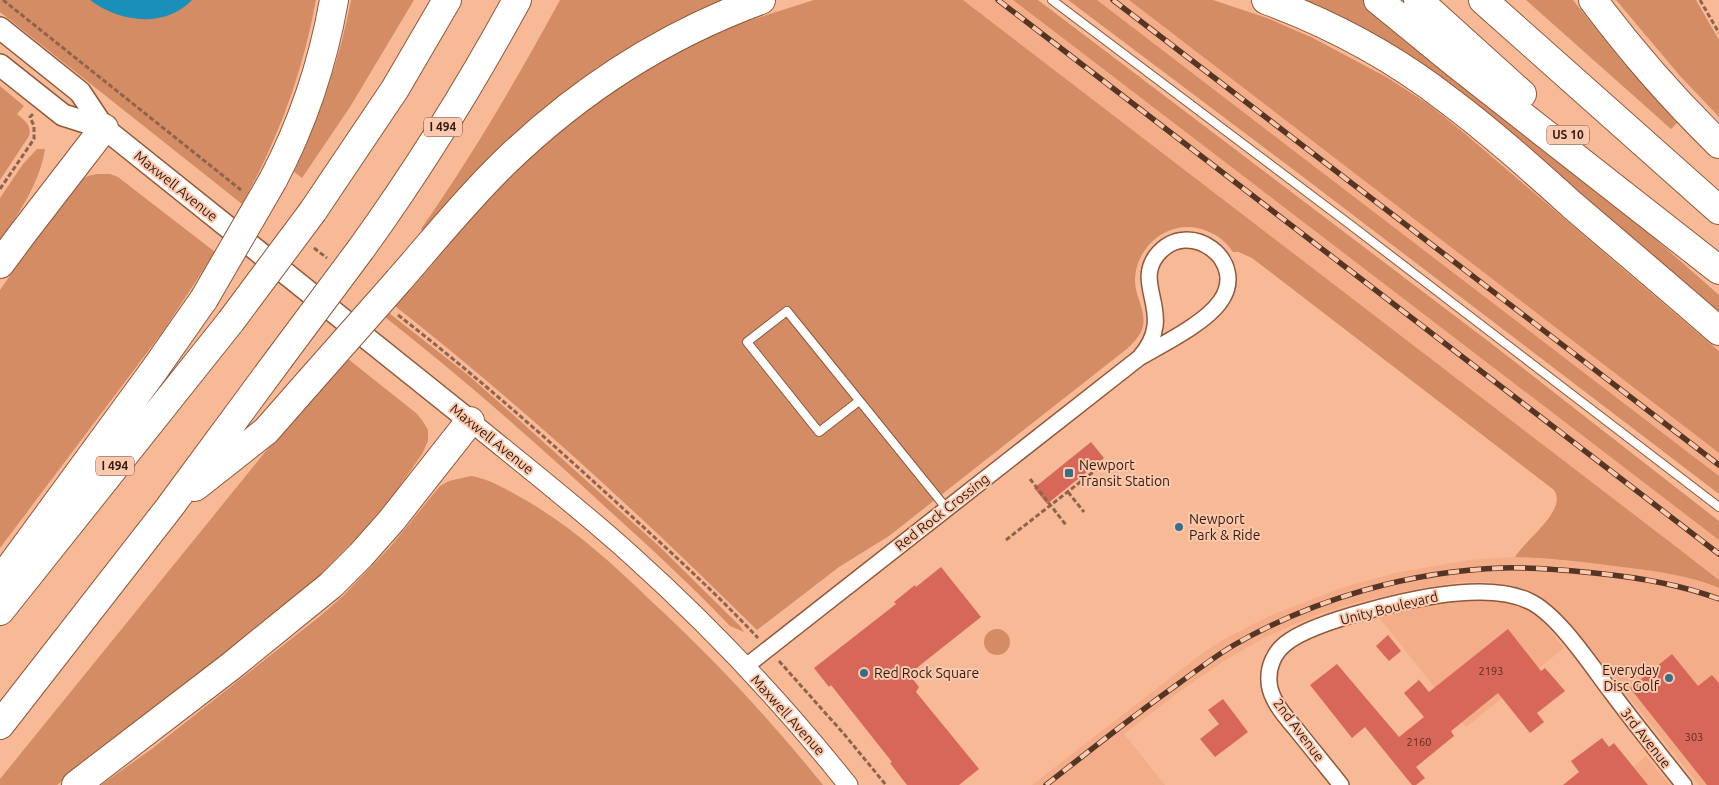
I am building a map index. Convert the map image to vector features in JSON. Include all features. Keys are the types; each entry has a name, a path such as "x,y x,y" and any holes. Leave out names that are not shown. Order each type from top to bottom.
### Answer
{"highway":[{"path":"0,581 150,377 204,299 273,180 291,144 311,92 327,36 334,0"},
{"name":"I 494","path":"0,612 230,321 313,211 395,89 447,0"},
{"name":"I 494","path":"0,725 168,508 361,249 434,141 517,0"},
{"path":"168,508 266,431 470,199 503,164 564,110 611,77 665,44 709,22 762,0"},
{"path":"1378,0 1455,63 1719,270"},
{"name":"US 10","path":"1418,0 1719,270"},
{"path":"1483,0 1719,210"},
{"path":"1593,0 1632,51 1719,144"},
{"path":"1276,4 1357,41 1398,65 1447,99 1494,136 1719,331"},
{"path":"0,264 22,232 104,128"},
{"path":"76,785 230,667 331,585 392,520 470,421"}],"main road":[{"name":"Maxwell Avenue","path":"0,28 80,92 104,128 470,421"},
{"name":"Maxwell Avenue","path":"0,65 63,115 104,128"}],"street":[{"name":"Red Rock Crossing","path":"746,667 1139,358 1183,334 1215,308 1221,301 1227,286 1226,266 1221,257 1210,246 1184,240 1169,244 1152,262 1149,279 1155,310 1155,332 1139,358"},
{"name":"Maxwell Avenue","path":"470,421 565,498 694,614 746,667 803,730 848,785"},
{"name":"Unity Boulevard","path":"1270,671 1277,652 1291,640 1319,626 1363,613 1436,596 1458,593 1501,594 1530,601"},
{"name":"3rd Avenue","path":"1530,601 1546,612 1563,630 1684,785"},
{"name":"2nd Avenue","path":"1270,671 1270,686 1278,707 1341,785"}],"lane":[{"path":"1052,0 1352,226 1719,507"},
{"path":"859,401 819,432 747,342 787,311 947,509"}],"path":[{"path":"3,0 245,193"},
{"path":"1700,0 1719,32"},
{"path":"0,189 34,139 34,126 30,117"},
{"path":"307,242 330,260"},
{"path":"392,310 458,361 536,429 658,540 749,628"},
{"path":"1006,540 1102,465"},
{"path":"1030,479 1066,525"},
{"path":"1068,492 1084,512"},
{"path":"788,670 886,785"}],"shaded area":[{"path":"0,0 316,0 311,27 288,105 267,155 242,204 0,12"},
{"path":"351,0 414,0 350,107 302,178 293,171 328,88"},
{"path":"560,0 726,0 425,233 421,229 494,117"},
{"path":"814,0 963,0 1719,580 1719,588 1696,580 1659,572 1569,560 1515,557 1550,516 1557,498 1554,490 1252,258 1239,252 1233,252 1222,239 1207,231 1194,227 1181,227 1158,237 1141,256 1135,281 1144,320 1139,335 1128,348 889,536 839,567 757,630 670,545 535,422 395,306 432,265 429,262 479,207 551,136 638,73 717,31"},
{"path":"963,0 1013,0 1719,540 1719,580"},
{"path":"1013,0 1038,0 1488,341 1719,521 1719,540"},
{"path":"1068,0 1097,0 1719,476 1719,494 1294,170"},
{"path":"1097,0 1129,0 1719,453 1719,476"},
{"path":"1129,0 1213,0 1267,18 1313,38 1388,78 1428,104 1719,351 1719,453"},
{"path":"1298,0 1364,0 1652,236 1719,295 1719,313 1482,109 1453,87 1409,55 1377,37 1346,20"},
{"path":"1526,0 1573,0 1620,59 1677,123 1671,129"},
{"path":"1616,0 1696,0 1719,40 1719,117 1681,77"},
{"path":"0,86 24,106 17,114 27,123 30,132 0,180"},
{"path":"37,149 45,149 39,173 21,208 0,240 0,198 23,164"},
{"path":"110,174 118,177 215,252 164,330 0,548 0,290 41,231 80,181 88,176"},
{"path":"389,313 468,375 518,419 660,547 744,632 730,626 667,563 548,455 468,385 385,317"},
{"path":"348,359 416,413 428,430 428,441 422,454 393,496 319,576 242,640 57,785 0,785 0,779 266,451"},
{"path":"471,476 496,484 538,508 572,531 620,571 718,666 761,712 823,785 101,785 153,748 342,597 390,547 440,486 449,481"},
{"path":"1515,557 1589,562 1668,573 1687,577 1719,588 1719,785 1699,785 1555,608 1537,594 1524,589 1490,582 1461,582 1420,588 1355,603 1322,613 1266,637 1227,659 1179,692 1124,734 1165,785 1032,785 1200,655 1221,641 1267,617 1341,588 1395,573 1469,560"},
{"path":"1465,599 1491,599 1523,607 1540,619 1564,648 1466,727 1378,616 1429,604"},
{"path":"997,629 1006,633 1010,642 1006,651 997,655 988,651 984,642 988,633"},
{"path":"1646,756 1670,785 1611,785"}],"water":[{"path":"90,0 192,0 181,9 168,15 155,19 141,19 114,13"}],"building":[{"name":"Newport Transit Station","path":"1091,442 1104,458 1047,504 1034,488"},
{"name":"Red Rock Square","path":"941,567 981,617 909,674 919,687 916,692 979,769 959,785 907,785 890,763 892,762 831,685 829,687 814,668 896,604 894,602 915,585 916,587"},
{"path":"1508,629 1541,671 1545,668 1565,691 1537,713 1544,722 1530,733 1498,693 1451,731 1454,736 1416,767 1425,778 1416,785 1412,785 1365,727 1352,738 1310,685 1337,664 1399,737 1424,717 1404,693 1419,680 1429,692"},
{"path":"1388,635 1401,651 1389,661 1376,646"},
{"path":"1672,654 1698,686 1712,675 1719,683 1719,785 1707,785 1630,688"},
{"path":"1223,699 1248,732 1215,757 1200,739 1219,724 1208,710"},
{"path":"1602,738 1609,747 1614,743 1648,785 1563,785 1579,772 1571,761"}],"railway":[{"path":"998,0 1719,554"},
{"path":"1113,0 1719,465"},
{"path":"1046,785 1144,708 1234,645 1297,614 1364,590 1433,575 1468,570 1526,568 1641,579 1689,589 1719,599"}],"place":[{"name":"Newport Transit Station","path":"1069,473"},
{"name":"Newport Park & Ride","path":"1179,527"},
{"name":"Red Rock Square","path":"864,673"},
{"name":"Everyday Disc Golf","path":"1669,678"}]}
